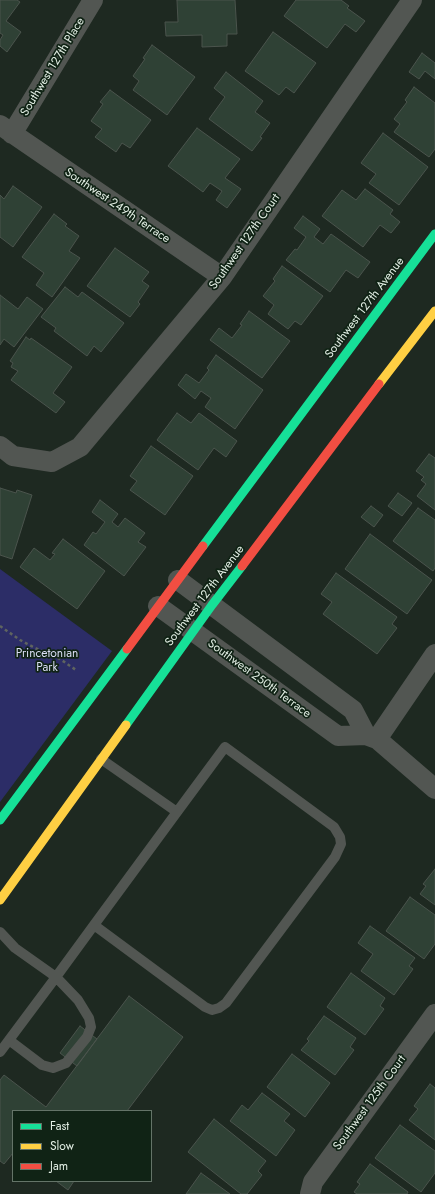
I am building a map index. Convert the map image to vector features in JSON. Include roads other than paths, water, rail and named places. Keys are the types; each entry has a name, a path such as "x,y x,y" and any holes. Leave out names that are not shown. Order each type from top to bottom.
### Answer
{"street":[{"name":"Southwest 127th Place","path":"6,130 93,0"},
{"name":"Southwest 127th Court","path":"0,446 12,456 52,462 80,447 222,277 412,0"},
{"name":"Southwest 249th Terrace","path":"6,130 222,277"},
{"name":"Southwest 127th Avenue","path":"0,820 435,234"},
{"name":"Southwest 127th Avenue","path":"0,900 212,605 435,311"},
{"path":"178,580 353,710 371,737 435,789"},
{"name":"Southwest 250th Terrace","path":"158,606 338,736 371,737"},
{"path":"371,737 435,654"},
{"name":"Southwest 125th Court","path":"310,1194 313,1182 435,1014"}],"lane":[{"path":"0,1052 225,747 334,827 340,837 341,844 335,857 226,1003 220,1008 212,1010 205,1007 94,925"},
{"path":"101,759 177,812"},
{"path":"0,932 15,948 56,977 78,1000 89,1018 91,1027 87,1037 66,1063 54,1068 42,1064 9,1040"}],"park label":[{"name":"Princetonian Park","path":"47,661"}]}
